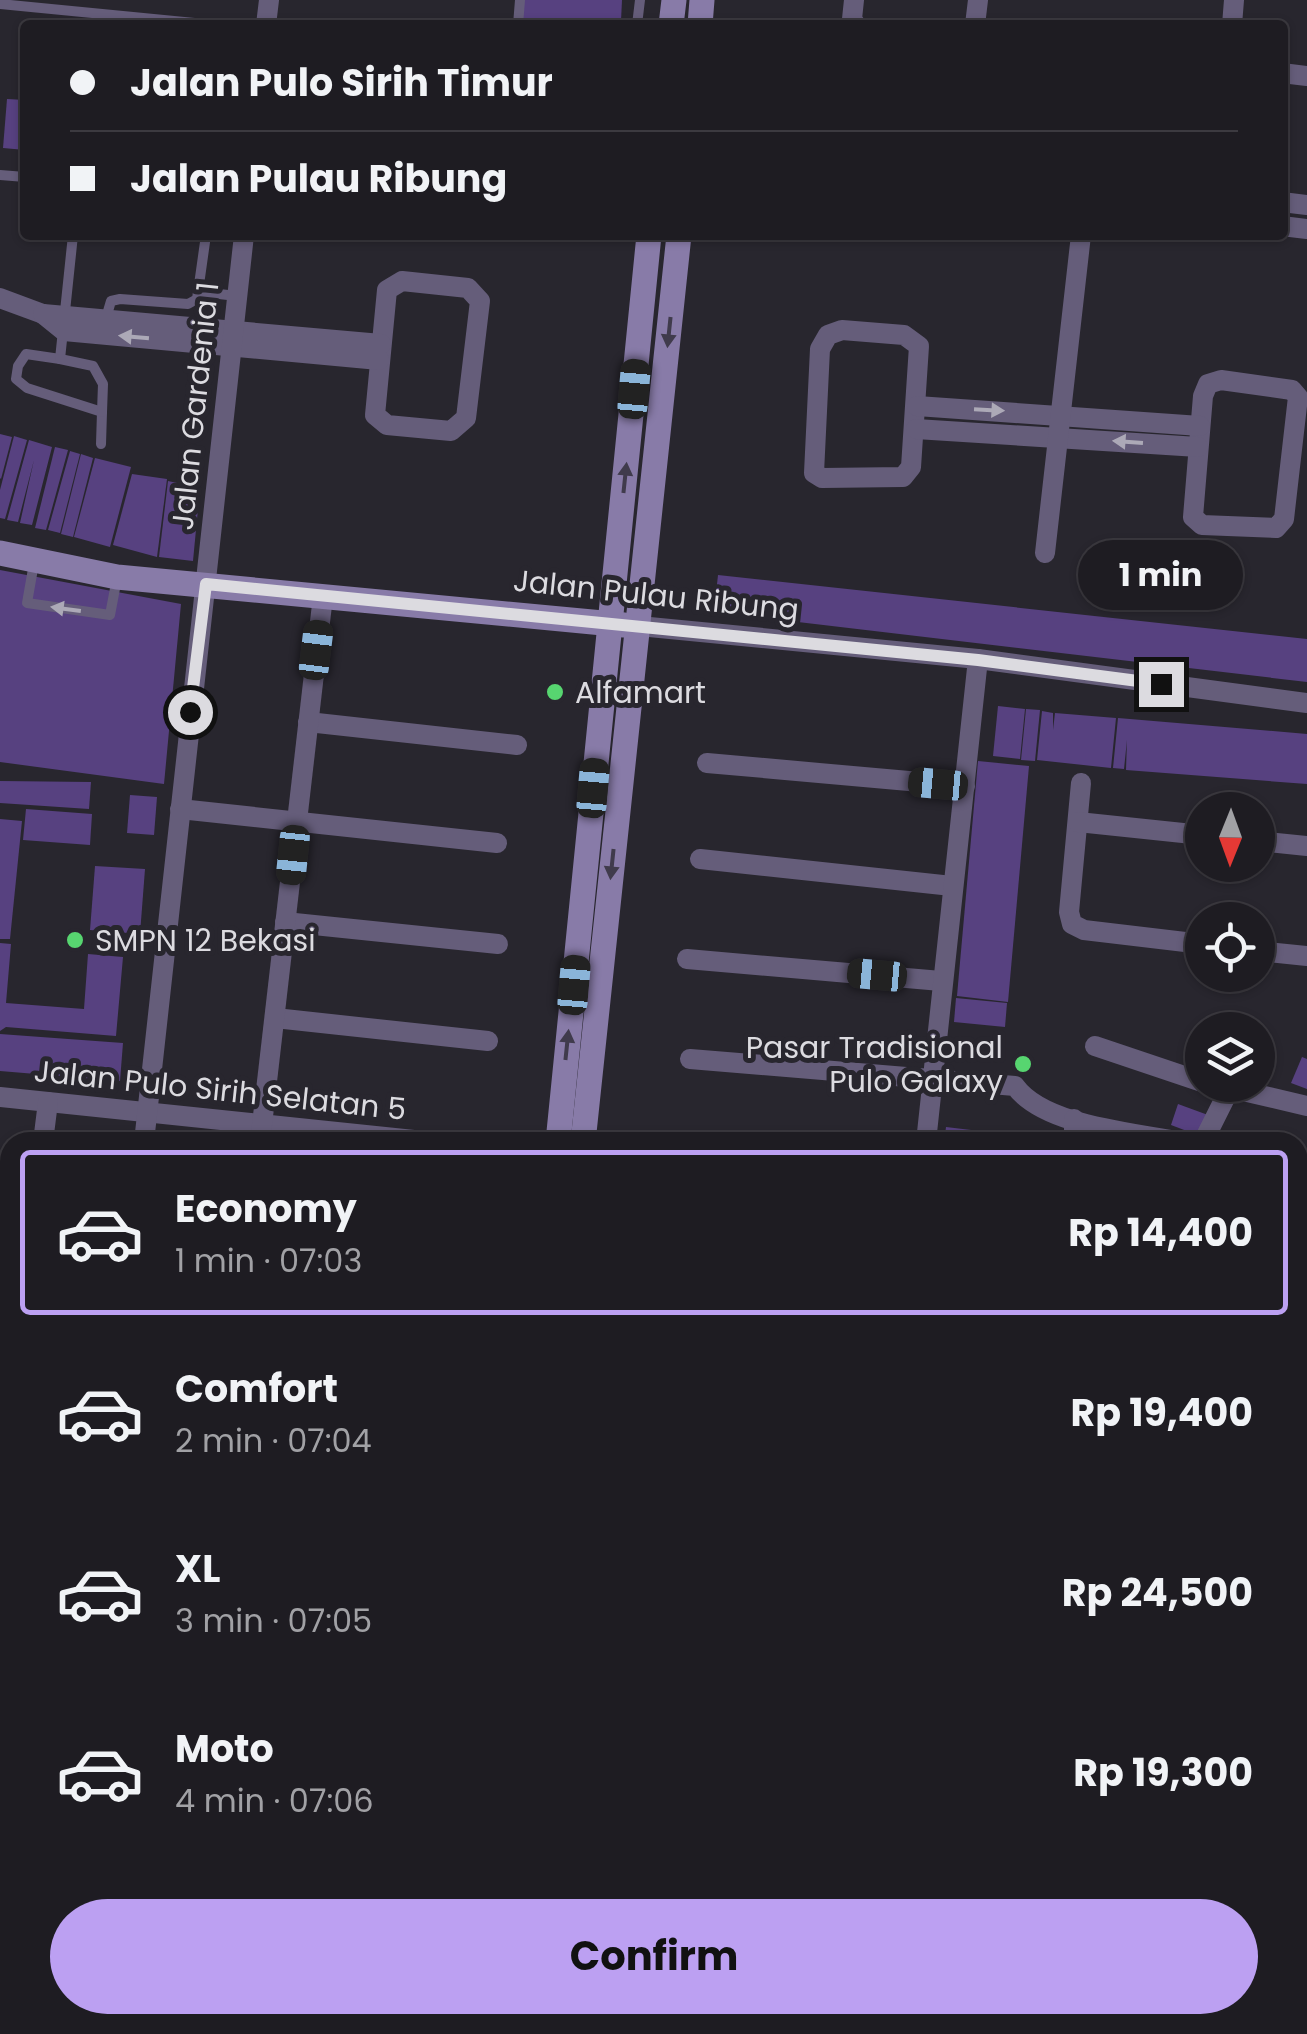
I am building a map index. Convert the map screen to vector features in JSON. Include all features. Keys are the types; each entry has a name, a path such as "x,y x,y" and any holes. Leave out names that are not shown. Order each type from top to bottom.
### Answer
{"main road":[{"path":"559,1132 649,240"},
{"path":"584,1132 679,240"},
{"path":"620,536 646,539"},
{"name":"Jalan Pulau Ribung","path":"0,552 117,577 639,626"},
{"path":"601,709 628,712"}],"street":[{"name":"Jalan Gardenia 1","path":"145,1132 243,240"},
{"path":"1044,552 1079,240"},
{"path":"392,284 468,288 480,301 466,418 451,431 386,425 375,415 380,352 387,290 392,284"},
{"path":"0,298 65,323 380,352"},
{"path":"65,323 106,318 232,337"},
{"path":"842,330 910,337 921,354 916,429 911,467 903,477 816,476 812,469 824,341 842,330"},
{"path":"1214,381 1297,394 1284,519 1279,527 1195,521 1198,437 1202,396 1214,381"},
{"path":"917,406 1060,413 1198,437"},
{"path":"916,429 1198,437"},
{"path":"262,1132 323,596"},
{"name":"Jalan Pulau Ribung","path":"639,626 978,660 1307,702"},
{"path":"928,1132 978,660"},
{"path":"308,722 517,746"},
{"path":"707,762 965,786"},
{"path":"1081,783 1069,912 1072,924 1084,930 1185,942"},
{"path":"180,809 496,843"},
{"path":"1078,822 1185,833"},
{"path":"1275,843 1307,846"},
{"path":"700,859 952,886"},
{"path":"286,922 498,944"},
{"path":"1275,953 1307,956"},
{"path":"686,960 941,981"},
{"path":"275,1018 488,1042"},
{"path":"1095,1046 1185,1076"},
{"path":"690,1059 1016,1086 1035,1107 1134,1132"},
{"name":"Jalan Pulo Sirih Selatan 5","path":"0,1097 147,1114 250,1132"},
{"path":"1275,1098 1307,1106"},
{"path":"45,1132 48,1102"},
{"path":"1207,1132 1217,1102"},
{"path":"1074,1119 1074,1132"}],"lane":[{"path":"6,2 109,6 187,20"},
{"path":"60,359 73,240"},
{"path":"106,318 110,301 188,304 200,292 205,240"},
{"path":"200,292 237,296"},
{"path":"102,412 18,382 18,366 26,354 93,366 103,384 102,444"},
{"path":"35,560 27,603 110,615 117,577"}],"building":[{"path":"517,0 622,0 621,20 516,20"},
{"path":"7,99 20,100 20,150 3,148"},
{"path":"0,434 12,437 1,479 0,478"},
{"path":"14,436 27,440 5,519 0,518 0,490"},
{"path":"29,440 52,447 32,525 20,523 34,460 18,522 7,520"},
{"path":"55,447 68,450 46,530 35,528"},
{"path":"70,451 80,454 60,533 48,530"},
{"path":"81,454 93,458 73,537 61,534"},
{"path":"95,458 131,467 110,547 74,537"},
{"path":"132,474 167,479 157,557 113,545"},
{"path":"168,481 200,488 193,561 159,557"},
{"path":"0,570 181,604 164,784 0,762"},
{"path":"718,575 1307,639 1307,682 714,612"},
{"path":"998,706 1025,709 1020,759 993,756"},
{"path":"1026,709 1040,710 1035,761 1021,760"},
{"path":"1042,711 1053,713 1053,730 1055,713 1116,718 1111,768 1037,760"},
{"path":"1118,718 1307,734 1307,784 1126,770 1127,740 1124,769 1113,768"},
{"path":"978,761 1029,766 1008,1002 957,996"},
{"path":"0,781 91,782 89,809 0,803"},
{"path":"130,795 157,797 154,835 127,833"},
{"path":"26,809 92,814 90,845 23,840"},
{"path":"0,819 22,821 10,939 0,939"},
{"path":"95,866 145,869 140,934 90,930"},
{"path":"0,943 11,944 6,1003 84,1009 88,954 123,957 116,1036 6,1027 0,1031"},
{"path":"956,998 1007,1003 1005,1027 954,1022"},
{"path":"0,1034 123,1043 120,1081 0,1071"},
{"path":"1302,1057 1307,1059 1307,1089 1291,1083"},
{"path":"1178,1104 1208,1115 1202,1132 1171,1125"},
{"path":"946,1127 988,1132 945,1132"}],"place":[{"name":"Alfamart","path":"555,692"},
{"name":"SMPN 12 Bekasi","path":"75,940"},
{"name":"Pasar Tradisional Pulo Galaxy","path":"1023,1064"}],"route":[{"path":"190,712 206,584 978,660 1161,684"}]}
